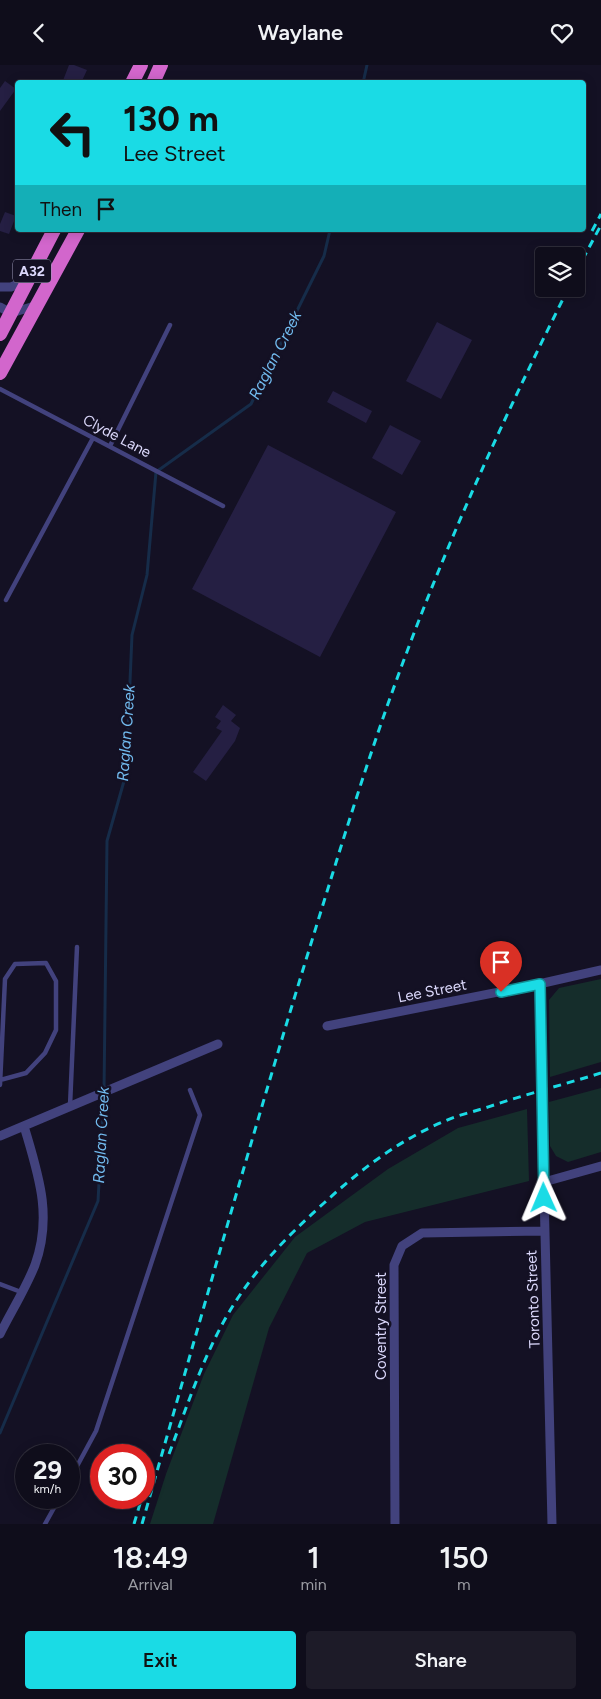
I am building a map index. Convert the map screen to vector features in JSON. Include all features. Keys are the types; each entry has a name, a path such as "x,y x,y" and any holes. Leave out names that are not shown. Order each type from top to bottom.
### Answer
{"highway":[{"path":"134,80 141,65"},
{"path":"155,80 161,65"},
{"name":"A32","path":"0,334 5,310 26,281 53,232"},
{"name":"A32","path":"0,373 77,232"}],"street":[{"path":"0,287 11,287 26,281"},
{"path":"5,310 38,305"},
{"name":"Lee Street","path":"327,1026 540,984 601,970"},
{"name":"Toronto Street","path":"540,984 552,1524"},
{"path":"0,1135 218,1044"},
{"path":"0,1334 34,1266 42,1242 44,1214 41,1187 24,1126"},
{"path":"544,1182 601,1165"},
{"name":"Coventry Street","path":"395,1524 394,1265 402,1246 422,1233 545,1231"}],"lane":[{"path":"110,446 170,325"},
{"name":"Clyde Lane","path":"0,389 223,506"},
{"path":"6,600 93,438"},
{"path":"70,1106 77,947"},
{"path":"0,1080 26,1073 45,1053 56,1030 56,981 46,963 15,964 5,979 0,1080 0,1085"},
{"path":"80,1461 96,1431 200,1115 190,1090"},
{"path":"0,1284 21,1292"},
{"path":"45,1524 53,1509"}],"green space":[{"path":"601,979 601,1062 550,1077 549,1000 559,988"},
{"path":"601,1088 601,1152 568,1162 556,1156 550,1146 549,1102"},
{"path":"527,1109 529,1181 365,1222 307,1253 269,1328 213,1524 150,1524 166,1474 204,1374 233,1315 295,1237 388,1169 458,1128"}],"building":[{"path":"69,65 87,70 82,80 63,80"},
{"path":"5,81 15,88 15,90 0,111 0,88"},
{"path":"5,212 15,216 9,234 0,231 0,224"},
{"path":"437,322 472,340 441,399 406,381"},
{"path":"333,391 372,411 366,423 327,402"},
{"path":"390,425 421,441 402,475 372,458"},
{"path":"268,445 396,512 320,657 192,589"},
{"path":"223,705 236,715 231,721 240,728 235,741 206,781 193,772 222,731 216,728 221,721 215,717"}],"waterway":[{"name":"Raglan Creek","path":"364,80 367,65"},
{"name":"Raglan Creek","path":"0,1433 98,1201 104,1092 107,841 126,774 132,635 147,575 156,472 251,404 324,256 330,232"}],"railway":[{"path":"592,231 601,214"},
{"path":"585,255 601,225"},
{"path":"142,1524 269,1083 335,864 382,720 408,649 463,512 564,297"},
{"path":"169,1454 194,1386 224,1321 245,1288 269,1258 309,1216 381,1157 428,1129 460,1115 601,1073"},
{"path":"134,1524 138,1509"}],"route":[{"path":"501,992 540,984 544,1198"}]}
